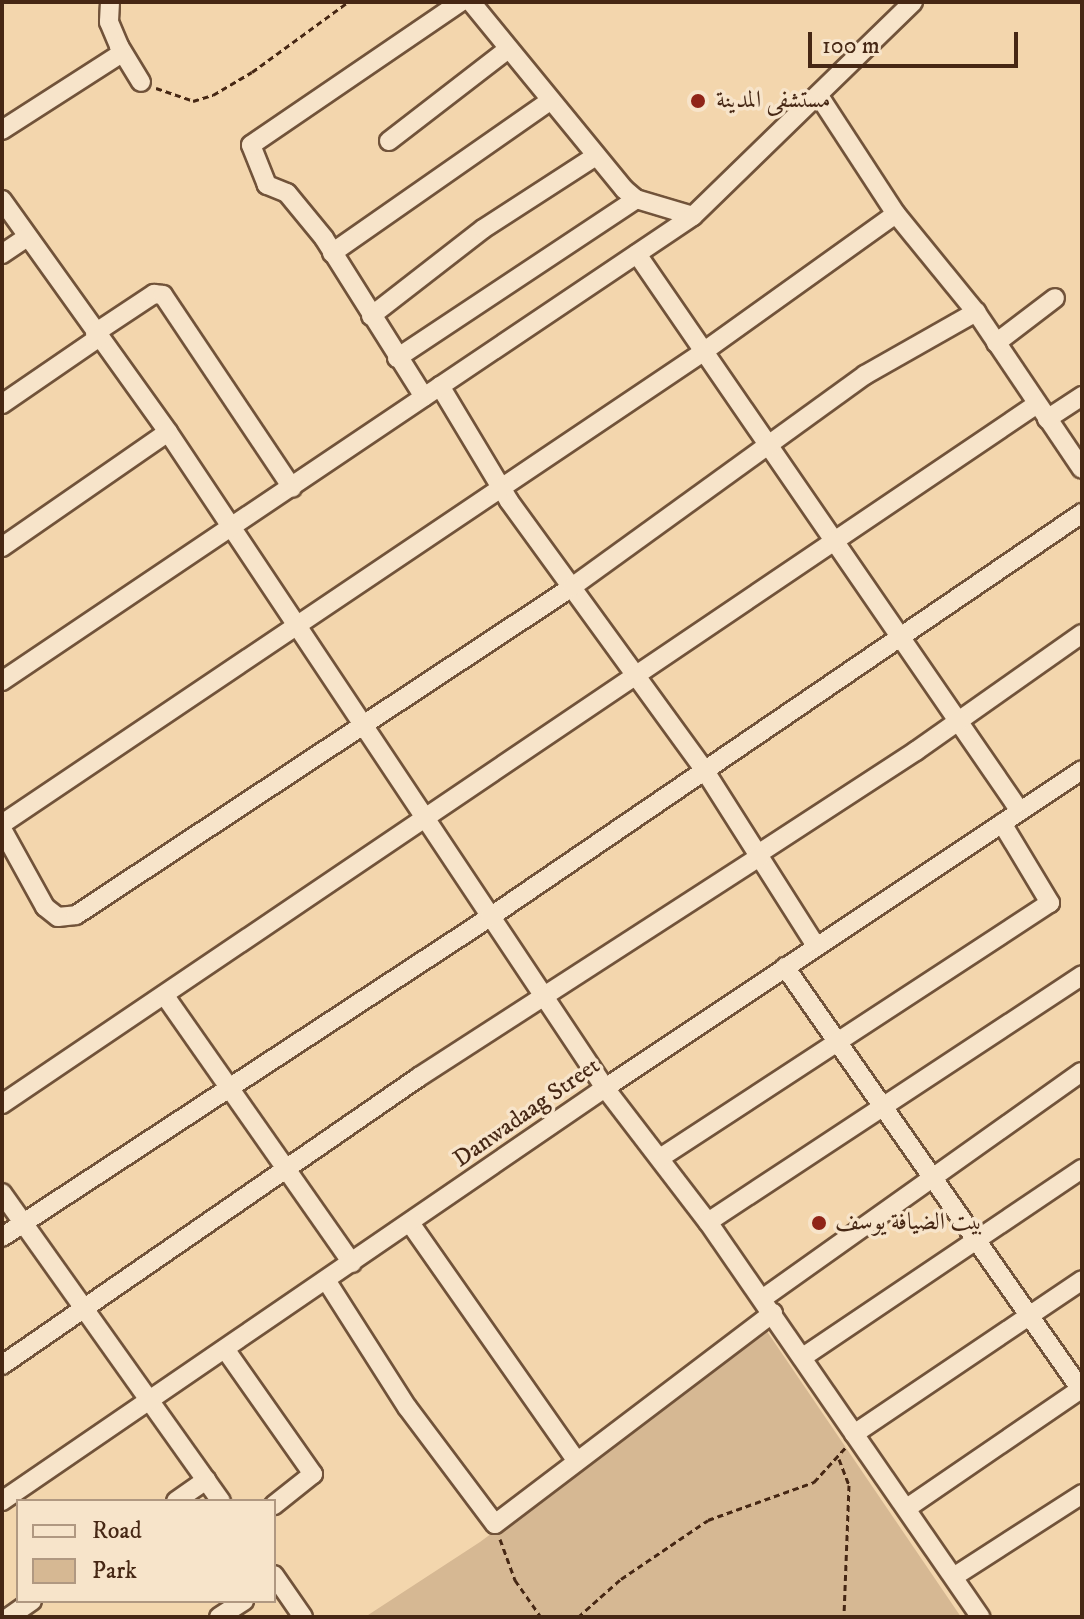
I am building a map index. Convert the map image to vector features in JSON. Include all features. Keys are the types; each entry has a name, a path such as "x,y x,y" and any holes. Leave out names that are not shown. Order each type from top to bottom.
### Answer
{"street":[{"path":"110,2 109,22 122,53 141,82"},
{"path":"424,397 332,253 287,193 267,185 251,145 461,2"},
{"path":"471,2 596,156 636,199 693,216"},
{"path":"2,681 233,530 693,216 913,2"},
{"path":"389,141 508,49"},
{"path":"2,130 122,53"},
{"path":"819,96 896,214 976,312 1082,469"},
{"path":"332,253 551,100"},
{"path":"371,316 483,229 596,156"},
{"path":"397,358 636,199"},
{"path":"2,200 96,336 168,432 605,1088 708,1222 981,1617"},
{"path":"896,214 703,352 294,625 2,826 45,907 68,919 572,587 769,449 865,375 976,312"},
{"path":"2,254 27,237"},
{"path":"637,254 1020,811"},
{"path":"2,404 154,294 163,295 292,488"},
{"path":"996,343 1055,298"},
{"path":"440,386 500,486 705,771 816,946"},
{"path":"2,1104 427,821 832,541 1042,411 1082,396"},
{"path":"2,547 168,432"},
{"path":"2,1237 490,917 1082,513"},
{"path":"2,1365 291,1170 419,1077 545,999 957,722 1082,634"},
{"name":"Danwadaag Street","path":"2,1501 605,1088 1082,770"},
{"path":"660,1158 837,1039 1050,903 1002,823"},
{"path":"785,967 1082,1389 907,1508"},
{"path":"708,1222 1082,975"},
{"path":"165,996 230,1090 291,1170 352,1263"},
{"path":"326,1280 407,1407 495,1524 932,1174 1082,1072"},
{"path":"803,1357 1082,1169"},
{"path":"2,1193 220,1499"},
{"path":"410,1223 575,1459"},
{"path":"854,1434 1082,1280"},
{"path":"225,1349 313,1474 276,1503"},
{"path":"179,1499 206,1480"},
{"path":"955,1576 1082,1494"},
{"path":"276,1580 303,1617"},
{"path":"9,1617 29,1603"},
{"path":"219,1617 241,1603"}],"path":[{"path":"141,82 193,101 213,95 348,2"},
{"path":"578,1617 621,1579 708,1520 814,1482 839,1459 854,1434"},
{"path":"839,1459 849,1485 844,1617"},
{"path":"495,1524 515,1580 541,1617"}],"green space":[{"path":"766,1330 961,1617 365,1617 480,1542"}],"place":[{"name":"مستشفى المدينة","path":"698,101"},
{"name":"بيت الضيافة يوسف","path":"819,1223"}]}
